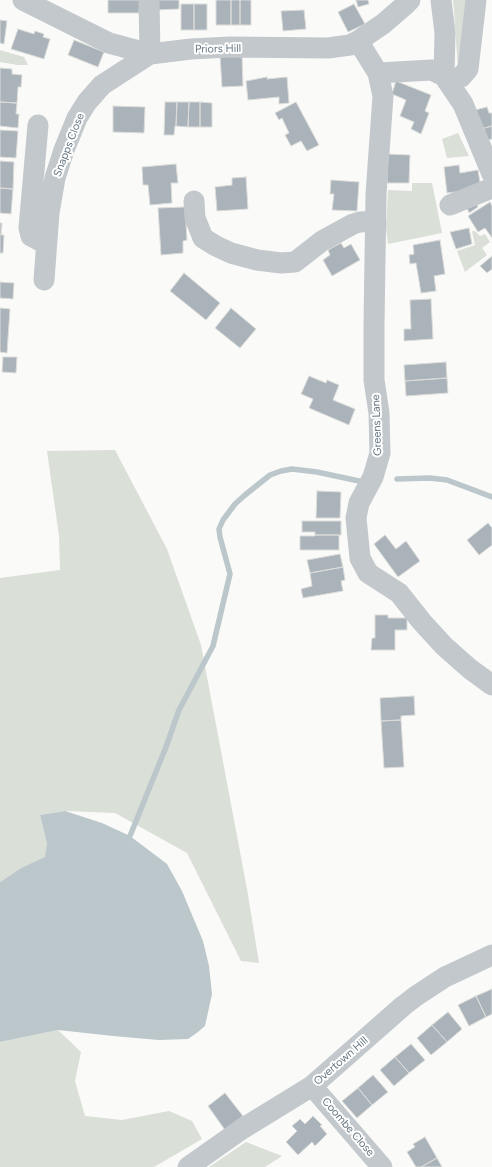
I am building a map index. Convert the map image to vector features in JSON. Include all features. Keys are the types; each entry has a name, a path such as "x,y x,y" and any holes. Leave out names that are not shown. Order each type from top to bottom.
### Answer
{"street":[{"name":"Priors Hill","path":"23,0 109,43 150,54 191,49 230,47 328,48 350,45 383,24 406,6 410,0"},
{"path":"149,0 150,54"},
{"path":"442,0 445,34 446,78"},
{"path":"446,78 461,77 468,69 476,0"},
{"name":"Greens Lane","path":"358,41 378,73 383,96 376,221 374,380 378,413 380,453 373,477 359,503 356,518 360,558 368,573 399,593 422,622 444,646 470,669 492,685"},
{"name":"Snapps Close","path":"44,280 46,244 55,178 77,118 87,102 102,85 150,54"},
{"path":"378,73 432,70 446,78 463,104 492,174"},
{"path":"38,125 29,228 31,236 46,244"},
{"path":"450,205 492,188"},
{"path":"194,201 195,218 203,238 230,253 257,260 281,263 295,262 322,242 344,229 360,222 376,221"},
{"name":"Overtown Hill","path":"188,1167 235,1133 312,1086 416,996 445,977 492,955"},
{"name":"Coombe Close","path":"312,1086 382,1167"}],"shaded area":[{"path":"453,0 467,0 458,70 454,11"},
{"path":"0,50 24,57 28,65 0,62"},
{"path":"458,133 469,156 447,158 442,139"},
{"path":"412,183 432,183 442,233 388,244 386,228 388,190 412,191"},
{"path":"472,231 475,231 480,236 485,234 490,242 482,248 487,255 465,272 457,251 475,245"},
{"path":"115,450 167,549 201,645 247,889 259,963 241,961 187,853 115,813 65,811 40,815 47,844 46,857 21,868 0,882 0,578 60,570 59,536 47,451"},
{"path":"65,811 102,823 130,836 167,864 182,891 203,941 209,966 212,994 205,1026 188,1039 159,1040 58,1030 0,1042 0,882 21,868 45,857 47,844 40,815"},
{"path":"58,1030 81,1052 75,1081 85,1116 122,1120 169,1111 192,1121 202,1139 154,1167 0,1167 0,1042"},
{"path":"246,1142 282,1156 265,1167 209,1167"}],"building":[{"path":"108,0 140,0 139,13 108,13"},
{"path":"155,0 179,0 179,9 155,10"},
{"path":"216,0 231,0 231,25 216,25"},
{"path":"231,0 240,0 240,25 231,25"},
{"path":"240,0 251,0 251,25 240,25"},
{"path":"356,0 368,0 369,4 358,7"},
{"path":"181,4 194,4 194,30 181,30"},
{"path":"194,4 207,4 207,30 194,30"},
{"path":"354,4 365,24 348,32 338,12"},
{"path":"304,10 306,29 283,31 281,11"},
{"path":"0,20 7,21 4,44 0,43"},
{"path":"18,29 34,34 35,31 44,34 43,37 50,39 44,59 11,49"},
{"path":"74,40 104,52 98,67 68,55"},
{"path":"242,55 243,86 222,87 220,56"},
{"path":"0,68 12,69 12,74 22,75 21,87 18,87 17,103 0,102"},
{"path":"267,77 267,79 287,77 289,103 279,104 279,97 248,100 246,81"},
{"path":"396,81 431,95 425,111 429,113 421,134 411,129 414,122 400,116 406,100 392,94"},
{"path":"0,102 17,103 16,114 19,114 18,128 0,126"},
{"path":"165,102 177,102 174,135 164,135"},
{"path":"177,102 189,102 188,127 176,126"},
{"path":"189,102 200,102 200,127 188,127"},
{"path":"200,102 212,103 212,127 200,127"},
{"path":"296,102 319,145 307,151 301,141 291,146 285,135 289,133 282,118 279,120 275,113"},
{"path":"113,106 145,107 144,133 113,132"},
{"path":"487,107 489,113 492,113 492,126 481,129 475,110"},
{"path":"492,126 492,139 484,141 481,129"},
{"path":"0,130 18,131 16,158 0,157"},
{"path":"388,154 410,155 409,183 387,183"},
{"path":"0,161 14,162 13,189 0,188"},
{"path":"176,164 178,183 171,183 172,203 150,205 148,185 143,185 142,167"},
{"path":"459,165 460,173 478,170 481,189 447,193 444,167"},
{"path":"246,177 248,209 217,211 215,187 232,185 232,178"},
{"path":"331,180 359,182 357,211 332,210 334,194 330,194"},
{"path":"0,188 13,189 11,214 0,213"},
{"path":"476,202 478,207 469,213 467,208"},
{"path":"490,202 492,206 492,238 485,228 478,232 468,216"},
{"path":"185,207 187,240 183,241 183,253 161,255 158,208"},
{"path":"0,223 2,223 1,235 4,235 3,253 0,253"},
{"path":"469,228 472,244 456,249 450,232"},
{"path":"440,240 445,274 434,276 436,291 421,293 416,263 410,264 409,255 414,254 413,245"},
{"path":"341,243 344,248 351,244 360,260 332,276 323,260 330,255 328,250"},
{"path":"492,256 492,269 487,273 480,266"},
{"path":"184,273 220,303 206,320 170,291"},
{"path":"0,282 14,283 13,299 0,298"},
{"path":"431,299 433,339 404,341 404,329 411,329 410,300"},
{"path":"0,308 10,309 7,353 0,352"},
{"path":"231,308 256,329 240,348 215,328"},
{"path":"3,357 17,357 16,373 2,372"},
{"path":"446,362 447,378 405,381 404,365"},
{"path":"309,376 326,383 327,380 339,385 333,400 355,409 349,425 309,408 313,399 301,394"},
{"path":"447,378 448,393 406,396 405,381"},
{"path":"317,491 341,492 340,518 316,518"},
{"path":"302,521 341,521 341,535 315,535 315,532 302,532"},
{"path":"488,523 492,528 492,545 479,555 467,540"},
{"path":"339,535 339,550 300,550 300,536"},
{"path":"385,535 396,549 406,541 420,561 398,577 374,544"},
{"path":"340,554 343,567 310,573 307,560"},
{"path":"343,567 345,580 341,581 343,591 303,598 301,589 312,586 310,573"},
{"path":"375,615 388,615 388,618 407,618 407,630 395,630 395,650 371,650 372,638 375,638"},
{"path":"414,696 415,715 401,716 401,720 381,721 380,698"},
{"path":"401,720 404,767 384,768 381,721"},
{"path":"492,989 492,1014 486,1017 476,996"},
{"path":"476,996 486,1017 469,1026 458,1005"},
{"path":"448,1012 462,1029 447,1042 432,1025"},
{"path":"432,1025 447,1042 431,1055 417,1038"},
{"path":"411,1044 425,1060 409,1073 395,1057"},
{"path":"395,1057 409,1073 394,1086 380,1070"},
{"path":"373,1075 388,1092 372,1105 358,1088"},
{"path":"358,1088 372,1105 357,1118 342,1101"},
{"path":"225,1093 243,1116 225,1130 208,1106"},
{"path":"313,1116 322,1125 320,1126 327,1134 315,1146 312,1142 298,1155 286,1142 297,1131 292,1126 300,1119 305,1124"},
{"path":"425,1137 437,1158 421,1167 416,1167 407,1152 415,1147 413,1144"},
{"path":"437,1158 442,1167 421,1167"}],"waterway":[{"path":"130,836 166,747 179,710 213,646 230,574 220,537 219,529 223,520 235,504 245,495 270,475 281,471 292,469 317,472 359,481"},
{"path":"397,479 430,478 447,480 492,497"}]}
